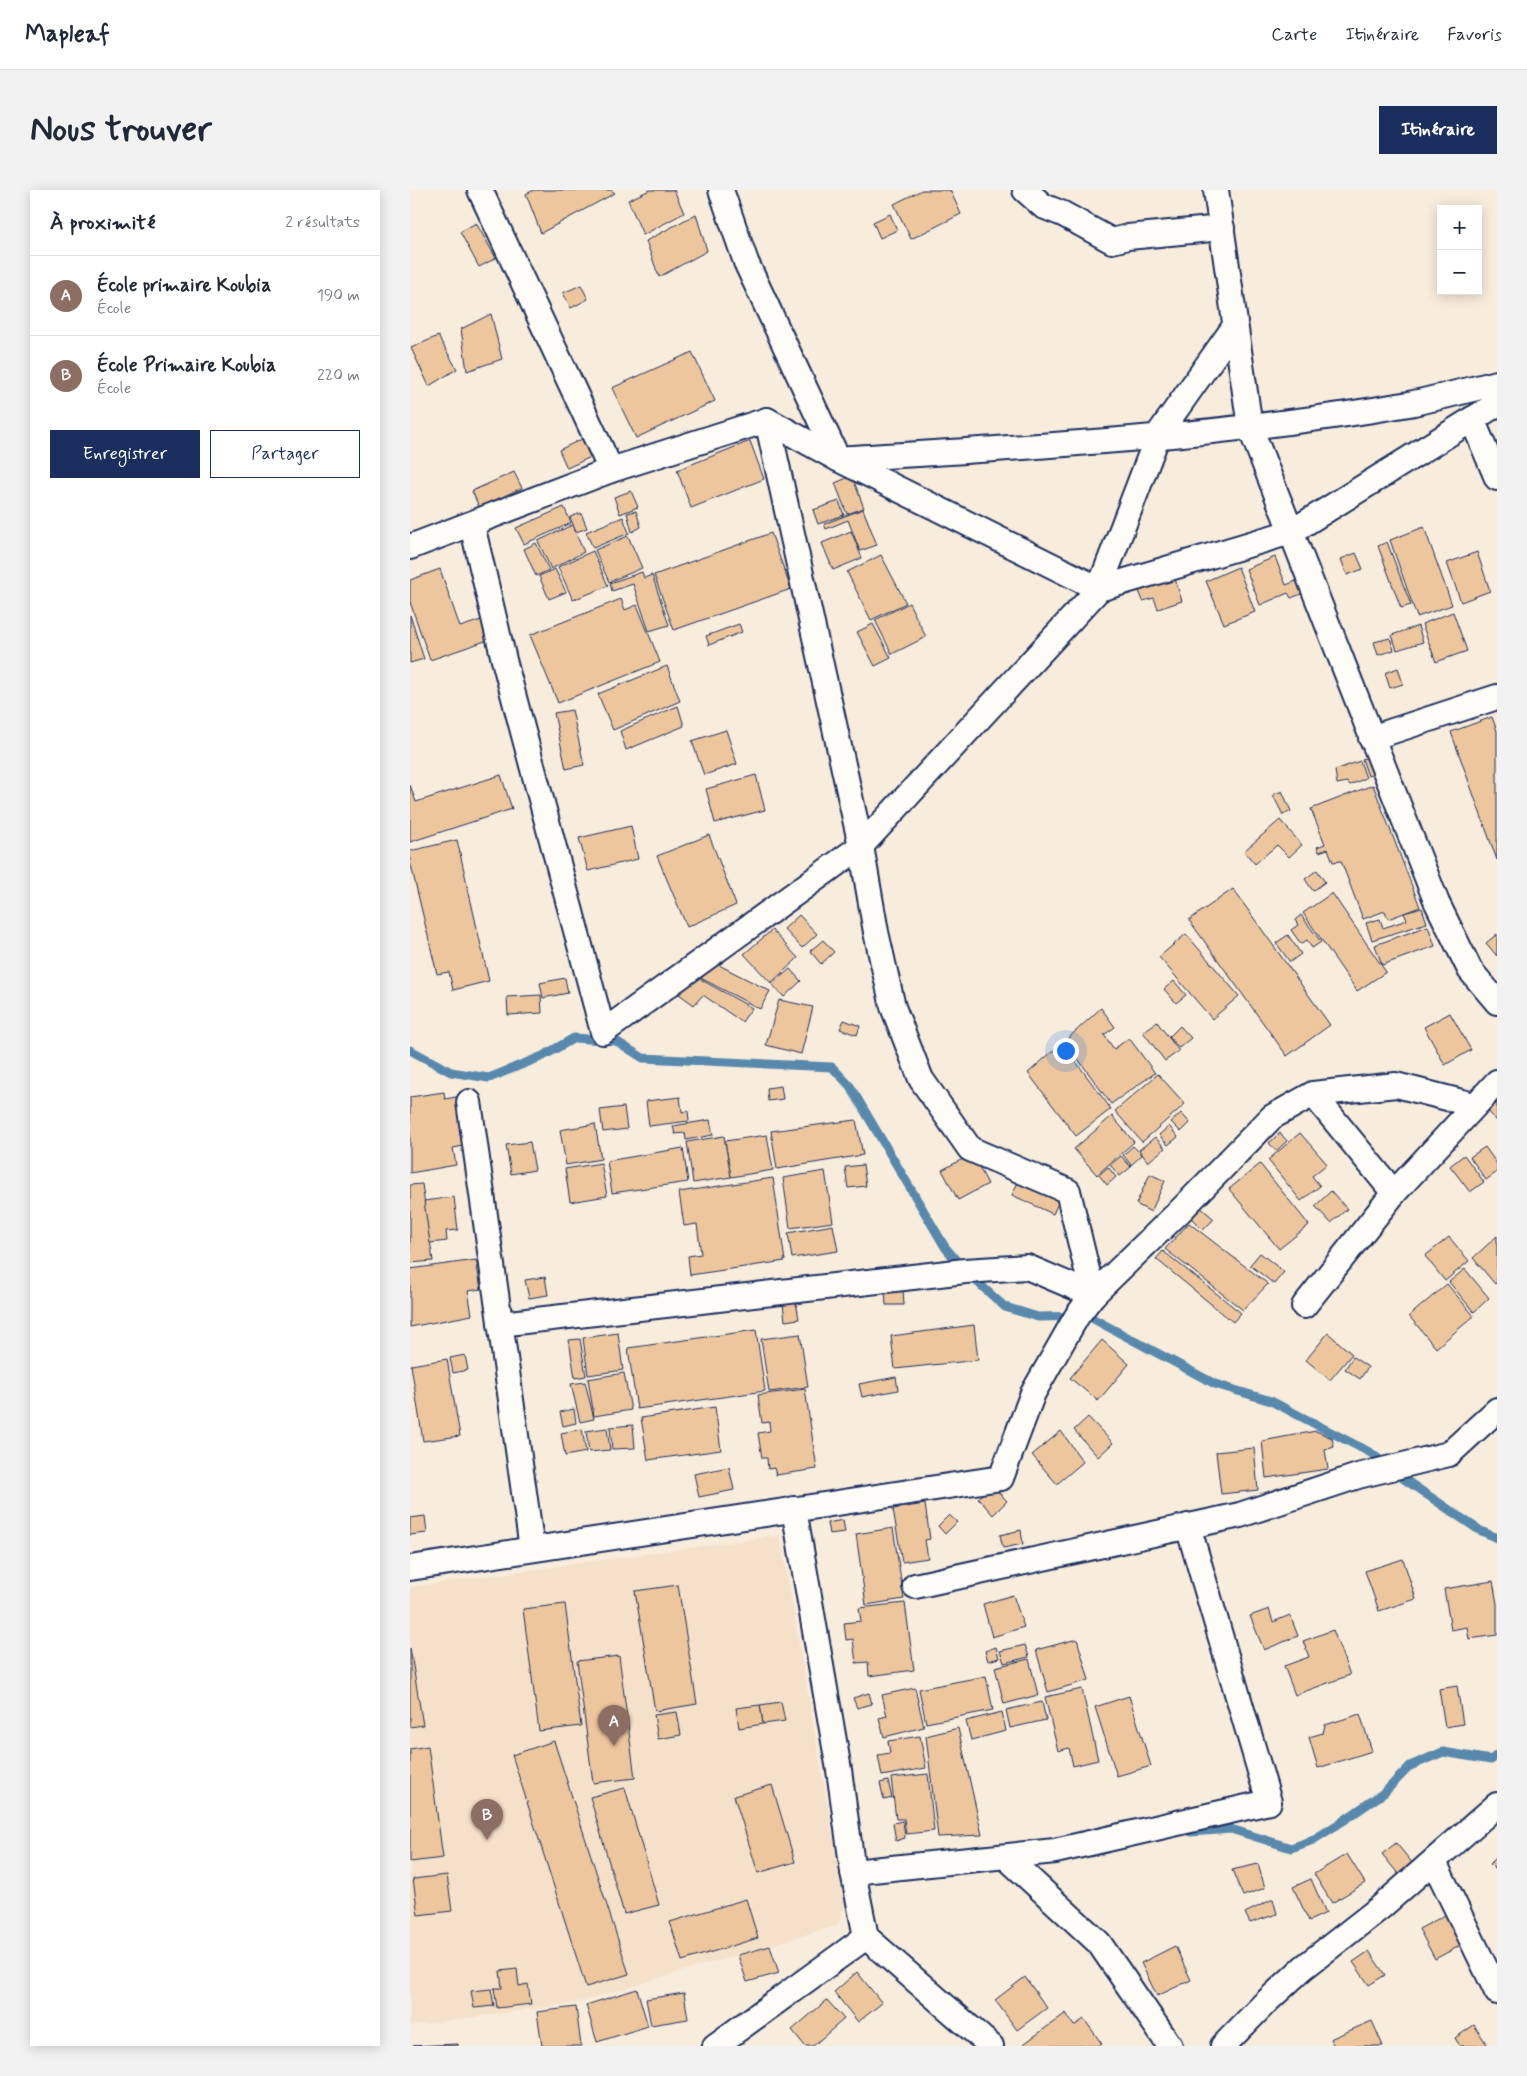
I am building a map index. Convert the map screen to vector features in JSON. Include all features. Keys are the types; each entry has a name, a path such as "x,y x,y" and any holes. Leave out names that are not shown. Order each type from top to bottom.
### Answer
{"street":[{"path":"480,190 611,470"},
{"path":"721,190 746,262 838,459"},
{"path":"1025,190 1043,206 1064,214 1112,241 1128,237 1222,228"},
{"path":"1216,190 1250,427 1437,903 1470,970 1497,1002"},
{"path":"472,525 504,660 603,1032 862,846 1099,589 1158,435 1236,326"},
{"path":"838,459 1250,427 1410,404 1497,383"},
{"path":"410,548 611,470 767,420 838,459 1099,589 1291,532 1497,404"},
{"path":"1472,419 1497,478"},
{"path":"767,420 862,846 876,932 894,1007 921,1079 970,1149 1068,1192 1093,1295"},
{"path":"1371,738 1497,697"},
{"path":"1304,1306 1394,1193 1497,1082"},
{"path":"410,1568 1001,1478 1033,1393 1077,1316 1093,1295 1180,1211 1272,1117 1313,1094 1396,1085 1474,1105"},
{"path":"1313,1094 1394,1193"},
{"path":"469,1102 532,1549"},
{"path":"500,1324 965,1270 1027,1267 1093,1295"},
{"path":"915,1586 1240,1515 1358,1476 1450,1454 1497,1410"},
{"path":"794,1509 839,1770 853,1872 866,1937 975,2042"},
{"path":"853,1872 1055,1851 1270,1802 1188,1526"},
{"path":"1223,2046 1303,1968 1434,1862 1497,1805"},
{"path":"1006,1857 1099,1943 1170,2046"},
{"path":"1434,1862 1497,1992"},
{"path":"715,2046 866,1937"}],"shaded area":[{"path":"780,1535 845,1905 838,1925 576,2003 410,2026 410,1587"}],"building":[{"path":"534,190 611,190 615,193 541,233 526,194"},
{"path":"650,190 674,190 684,213 643,235 628,200"},
{"path":"922,190 950,190 961,214 911,239 894,204"},
{"path":"696,214 707,251 659,277 646,241"},
{"path":"890,214 897,230 880,238 873,222"},
{"path":"476,223 496,258 479,267 460,232"},
{"path":"581,285 588,299 571,308 563,293"},
{"path":"491,314 502,359 467,371 461,329"},
{"path":"438,336 457,369 429,386 411,348"},
{"path":"692,352 715,401 636,438 612,388"},
{"path":"584,438 593,456 567,468 559,450"},
{"path":"750,441 764,479 691,508 677,470"},
{"path":"514,472 522,488 479,507 472,491"},
{"path":"852,476 864,508 847,514 835,483"},
{"path":"631,491 638,507 620,514 614,497"},
{"path":"839,501 844,515 818,524 813,510"},
{"path":"564,507 571,523 524,544 516,528"},
{"path":"863,509 877,545 860,551 848,520 826,529 824,524"},
{"path":"636,511 641,527 632,532 627,513"},
{"path":"581,513 587,528 576,532 570,517"},
{"path":"623,517 629,533 593,548 586,532"},
{"path":"572,525 584,552 551,569 538,541"},
{"path":"1424,527 1452,605 1417,617 1390,540"},
{"path":"851,531 862,558 833,570 822,543"},
{"path":"771,533 791,589 674,630 654,575"},
{"path":"628,536 642,568 609,582 595,550"},
{"path":"1387,542 1411,605 1401,608 1378,546"},
{"path":"536,543 549,570 536,576 524,549"},
{"path":"593,551 608,586 573,600 558,567"},
{"path":"1477,552 1490,591 1461,602 1447,563"},
{"path":"1356,553 1363,569 1347,575 1341,559"},
{"path":"881,555 906,603 871,620 847,572"},
{"path":"1275,557 1286,585 1304,578 1309,591 1291,598 1288,593 1260,605 1246,569"},
{"path":"1238,567 1255,612 1224,624 1206,581"},
{"path":"440,569 460,627 484,619 491,639 430,660 410,602 410,580"},
{"path":"555,569 566,592 549,599 539,576"},
{"path":"642,572 644,578 652,575 669,625 649,631 633,584 612,591 610,583"},
{"path":"1175,579 1182,601 1158,609 1154,598 1143,601 1139,591"},
{"path":"621,599 625,610 637,605 660,662 558,703 530,635"},
{"path":"909,603 926,637 892,654 875,620"},
{"path":"1453,612 1467,651 1436,662 1422,624"},
{"path":"410,615 424,659 410,663"},
{"path":"739,624 742,632 709,645 706,636"},
{"path":"873,624 891,658 875,666 857,632"},
{"path":"1418,626 1423,642 1397,650 1392,635"},
{"path":"1390,638 1394,650 1378,655 1374,642"},
{"path":"667,666 680,701 613,730 598,694"},
{"path":"1398,668 1403,684 1390,688 1385,673"},
{"path":"678,706 684,726 626,750 620,731"},
{"path":"572,710 584,765 566,769 554,713"},
{"path":"1492,717 1497,731 1497,860 1451,732"},
{"path":"726,730 737,764 704,775 692,741"},
{"path":"1371,756 1377,773 1368,776 1362,759"},
{"path":"1360,761 1366,778 1350,785 1347,782 1337,784 1335,770"},
{"path":"501,775 512,809 410,842 410,785 416,802"},
{"path":"756,775 765,810 715,823 706,789"},
{"path":"1373,785 1420,907 1388,919 1385,911 1363,919 1341,861 1333,862 1328,849 1319,852 1317,847 1325,844 1311,809"},
{"path":"1282,791 1291,811 1283,815 1273,795"},
{"path":"1280,820 1302,845 1289,857 1277,845 1255,864 1244,851"},
{"path":"631,826 638,859 588,871 579,838"},
{"path":"709,835 736,905 687,927 657,856"},
{"path":"457,840 489,981 453,990 449,972 437,974 410,861 410,851"},
{"path":"1317,870 1325,882 1313,891 1305,879"},
{"path":"1233,889 1330,1025 1287,1056 1189,920"},
{"path":"1332,893 1386,972 1357,991 1303,913"},
{"path":"1422,908 1427,923 1372,940 1366,923 1380,919 1383,928 1407,920 1404,913"},
{"path":"799,915 817,934 802,948 784,929"},
{"path":"1301,915 1321,942 1312,948 1307,940 1301,944 1291,930 1298,925 1295,920"},
{"path":"1428,926 1435,946 1382,965 1375,945"},
{"path":"772,930 798,958 771,983 744,954"},
{"path":"1186,934 1239,996 1212,1019 1159,957"},
{"path":"1497,934 1497,956 1486,943"},
{"path":"1288,935 1301,954 1290,962 1276,943"},
{"path":"823,940 834,952 821,964 810,951"},
{"path":"707,959 770,991 760,1009 695,975"},
{"path":"790,969 801,981 784,997 772,984"},
{"path":"691,974 752,1008 742,1022 703,995 694,1005 679,994"},
{"path":"565,978 568,993 543,998 540,983"},
{"path":"1174,981 1186,995 1176,1003 1164,989"},
{"path":"541,995 542,1013 508,1015 507,997"},
{"path":"779,1000 813,1007 801,1054 766,1045"},
{"path":"1101,1008 1115,1027 1104,1035 1114,1049 1129,1038 1155,1073 1111,1104 1065,1041"},
{"path":"1450,1013 1471,1050 1445,1065 1424,1027"},
{"path":"844,1020 860,1026 857,1035 840,1029"},
{"path":"1157,1022 1179,1051 1165,1061 1143,1032"},
{"path":"1180,1026 1191,1038 1179,1048 1169,1037"},
{"path":"1062,1043 1111,1109 1076,1136 1028,1073"},
{"path":"1158,1074 1185,1104 1142,1142 1115,1111"},
{"path":"781,1086 783,1099 768,1101 767,1088"},
{"path":"444,1092 445,1099 456,1097 464,1146 453,1148 456,1165 410,1173 410,1097"},
{"path":"680,1097 682,1112 688,1111 689,1121 649,1126 646,1101"},
{"path":"1497,1103 1497,1121 1488,1111"},
{"path":"624,1107 627,1129 603,1132 600,1110"},
{"path":"1181,1113 1190,1123 1181,1132 1171,1122"},
{"path":"1112,1116 1134,1142 1097,1175 1074,1149"},
{"path":"710,1120 713,1135 686,1140 685,1133 675,1134 673,1126"},
{"path":"856,1120 863,1155 777,1169 771,1131"},
{"path":"595,1124 601,1159 566,1165 560,1130"},
{"path":"1169,1126 1178,1137 1168,1145 1159,1135"},
{"path":"1280,1133 1287,1141 1276,1151 1269,1143"},
{"path":"1300,1133 1327,1164 1312,1176 1320,1186 1301,1201 1268,1160"},
{"path":"767,1135 773,1170 731,1177 725,1141"},
{"path":"724,1136 731,1177 693,1183 687,1142"},
{"path":"1155,1137 1165,1148 1148,1162 1139,1150"},
{"path":"530,1142 535,1170 511,1174 506,1145"},
{"path":"1133,1146 1142,1155 1131,1165 1123,1155"},
{"path":"1485,1147 1497,1164 1497,1172 1486,1180 1470,1157"},
{"path":"683,1148 688,1182 612,1193 607,1161"},
{"path":"972,1154 988,1184 958,1200 942,1170"},
{"path":"1464,1155 1484,1182 1470,1192 1450,1166"},
{"path":"1121,1156 1131,1167 1120,1176 1110,1165"},
{"path":"601,1163 607,1196 570,1202 565,1169"},
{"path":"1260,1164 1309,1225 1279,1249 1229,1189"},
{"path":"863,1165 866,1186 848,1188 845,1167"},
{"path":"1108,1167 1116,1177 1107,1185 1099,1175"},
{"path":"825,1171 833,1222 790,1228 783,1178"},
{"path":"1150,1174 1165,1181 1151,1212 1136,1204"},
{"path":"773,1178 785,1261 690,1275 688,1256 701,1254 697,1224 684,1226 679,1192"},
{"path":"1020,1178 1061,1197 1053,1214 1012,1195"},
{"path":"422,1184 433,1261 410,1263 410,1185"},
{"path":"1331,1191 1347,1209 1331,1223 1315,1206"},
{"path":"454,1197 458,1230 446,1231 447,1241 430,1243 424,1201"},
{"path":"1199,1206 1214,1219 1203,1230 1190,1217"},
{"path":"1189,1223 1268,1284 1243,1310 1165,1249"},
{"path":"833,1225 838,1251 792,1258 788,1233"},
{"path":"1497,1236 1497,1282 1495,1284 1473,1258"},
{"path":"1449,1237 1469,1261 1445,1281 1425,1256"},
{"path":"1163,1251 1241,1313 1233,1322 1156,1259"},
{"path":"1260,1253 1284,1272 1274,1284 1250,1265"},
{"path":"476,1260 481,1289 468,1291 472,1315 410,1327 410,1269"},
{"path":"1465,1269 1489,1298 1474,1312 1449,1282"},
{"path":"545,1277 548,1295 529,1298 525,1280"},
{"path":"1447,1284 1474,1316 1436,1348 1409,1316"},
{"path":"903,1290 904,1305 886,1305 885,1291"},
{"path":"796,1302 799,1319 785,1321 783,1303"},
{"path":"974,1325 978,1360 895,1369 891,1336"},
{"path":"756,1330 765,1391 637,1409 628,1348"},
{"path":"618,1333 623,1370 588,1375 583,1338"},
{"path":"1328,1333 1352,1354 1330,1380 1306,1360"},
{"path":"800,1334 808,1387 769,1392 761,1339"},
{"path":"580,1339 586,1376 575,1378 569,1340"},
{"path":"1102,1340 1129,1364 1098,1401 1070,1378"},
{"path":"465,1355 468,1370 453,1373 450,1358"},
{"path":"1353,1357 1368,1367 1360,1379 1345,1369"},
{"path":"447,1359 460,1436 423,1441 411,1365"},
{"path":"624,1373 631,1410 594,1416 588,1379"},
{"path":"896,1377 898,1390 862,1397 859,1384"},
{"path":"585,1382 594,1419 580,1422 571,1384"},
{"path":"805,1389 817,1469 776,1475 774,1468 768,1469 767,1458 762,1458 758,1433 770,1431 769,1422 762,1423 758,1395"},
{"path":"715,1407 721,1450 648,1460 641,1418"},
{"path":"574,1409 576,1423 563,1426 560,1412"},
{"path":"1088,1417 1113,1443 1098,1457 1074,1430"},
{"path":"633,1425 635,1448 612,1449 610,1427"},
{"path":"607,1428 610,1450 589,1452 586,1431"},
{"path":"582,1429 586,1452 565,1456 561,1433"},
{"path":"1061,1431 1083,1462 1057,1484 1032,1455"},
{"path":"1316,1431 1332,1438 1334,1447 1325,1450 1328,1469 1266,1478 1262,1441"},
{"path":"1254,1448 1258,1490 1221,1494 1216,1452"},
{"path":"729,1467 734,1490 699,1497 694,1474"},
{"path":"992,1485 1007,1501 993,1515 978,1498"},
{"path":"925,1504 930,1539 925,1540 928,1558 902,1562 893,1509"},
{"path":"949,1515 957,1522 945,1534 938,1526"},
{"path":"425,1516 427,1533 410,1535 410,1518"},
{"path":"843,1520 845,1532 829,1534 827,1523"},
{"path":"893,1528 904,1599 866,1605 856,1534"},
{"path":"1021,1530 1023,1544 1003,1548 1000,1535"},
{"path":"1403,1559 1416,1599 1379,1611 1365,1571"},
{"path":"1493,1581 1497,1604 1497,1635 1469,1639 1467,1627 1451,1630 1444,1589"},
{"path":"678,1585 697,1704 655,1711 635,1591"},
{"path":"1013,1595 1024,1627 992,1637 983,1604"},
{"path":"905,1603 914,1670 869,1676 868,1662 856,1663 853,1639 846,1640 844,1623 861,1621 859,1608"},
{"path":"565,1604 581,1726 539,1731 523,1609"},
{"path":"1269,1609 1273,1622 1290,1615 1298,1636 1264,1650 1250,1616"},
{"path":"1333,1630 1350,1675 1295,1695 1284,1666 1309,1657 1303,1641"},
{"path":"1077,1639 1089,1680 1048,1692 1036,1650"},
{"path":"1025,1645 1029,1657 1004,1663 1000,1651"},
{"path":"996,1647 999,1658 988,1661 985,1651"},
{"path":"410,1648 423,1725 410,1727"},
{"path":"619,1656 635,1778 593,1783 577,1661"},
{"path":"1029,1659 1038,1695 1004,1704 995,1667"},
{"path":"986,1676 993,1710 926,1723 919,1689"},
{"path":"1457,1686 1463,1724 1445,1727 1439,1689"},
{"path":"915,1688 924,1727 884,1737 879,1718 887,1716 882,1695"},
{"path":"1082,1689 1098,1760 1073,1766 1069,1748 1058,1751 1045,1697"},
{"path":"869,1693 872,1704 857,1708 853,1698"},
{"path":"1129,1696 1151,1766 1117,1776 1095,1707"},
{"path":"781,1702 785,1721 763,1724 760,1705"},
{"path":"1042,1702 1046,1720 1010,1728 1006,1710"},
{"path":"760,1705 763,1724 739,1728 736,1708"},
{"path":"677,1712 681,1735 658,1739 654,1715"},
{"path":"1002,1712 1006,1731 971,1740 966,1721"},
{"path":"1360,1714 1372,1751 1318,1768 1309,1737 1323,1733 1325,1725"},
{"path":"958,1728 982,1835 938,1837 926,1736"},
{"path":"920,1736 926,1768 882,1776 878,1755 890,1753 888,1741"},
{"path":"554,1741 629,1974 586,1987 512,1755"},
{"path":"428,1746 443,1858 410,1862 410,1749"},
{"path":"928,1774 934,1831 906,1834 904,1819 896,1819 891,1778"},
{"path":"888,1781 892,1798 884,1800 880,1783"},
{"path":"772,1785 795,1862 758,1873 734,1796"},
{"path":"625,1788 659,1905 624,1914 590,1797"},
{"path":"903,1821 905,1838 896,1841 893,1823"},
{"path":"1396,1843 1418,1870 1404,1881 1382,1854"},
{"path":"1347,1854 1365,1883 1332,1903 1314,1874"},
{"path":"1497,1857 1497,1871 1490,1864"},
{"path":"1258,1864 1265,1888 1243,1896 1232,1870"},
{"path":"447,1875 452,1911 418,1915 413,1879"},
{"path":"1311,1879 1326,1913 1309,1921 1293,1887"},
{"path":"746,1899 758,1938 682,1961 670,1922"},
{"path":"1273,1899 1277,1914 1250,1923 1245,1913"},
{"path":"1451,1912 1467,1942 1435,1959 1419,1929"},
{"path":"770,1946 779,1973 747,1982 738,1955"},
{"path":"1175,1946 1191,1980 1157,1996 1141,1963"},
{"path":"1369,1951 1385,1975 1369,1985 1353,1962"},
{"path":"517,1969 519,1986 528,1984 531,2004 497,2008 494,1988 502,1988 500,1971"},
{"path":"857,1972 882,2003 858,2022 834,1992"},
{"path":"1025,1977 1047,2008 1017,2030 995,2000"},
{"path":"491,1989 494,2006 474,2008 471,1991"},
{"path":"637,1989 648,2026 597,2042 586,2005"},
{"path":"684,1993 688,2019 651,2025 646,1999"},
{"path":"827,2000 844,2019 813,2046 805,2046 792,2030"},
{"path":"576,2007 581,2046 542,2046 537,2012"},
{"path":"1066,2013 1074,2026 1084,2019 1102,2044 1099,2046 1021,2046"},
{"path":"1372,2021 1383,2046 1334,2046 1330,2039"},
{"path":"1474,2025 1488,2046 1460,2046 1455,2038"},
{"path":"458,2044 458,2046 413,2046"}],"waterway":[{"path":"410,1050 451,1072 489,1078 543,1056 574,1038 616,1041 643,1058 832,1067 850,1086 945,1247 965,1271 1005,1307 1038,1317 1088,1316 1215,1384 1271,1401 1371,1453 1401,1477 1479,1530 1497,1538"},
{"path":"1191,1832 1231,1829 1291,1848 1313,1840 1343,1821 1385,1792 1410,1766 1443,1752 1491,1760 1497,1755"}],"place":[{"name":"École primaire Koubia","path":"614,1746"},
{"name":"École Primaire Koubia","path":"487,1840"}]}
